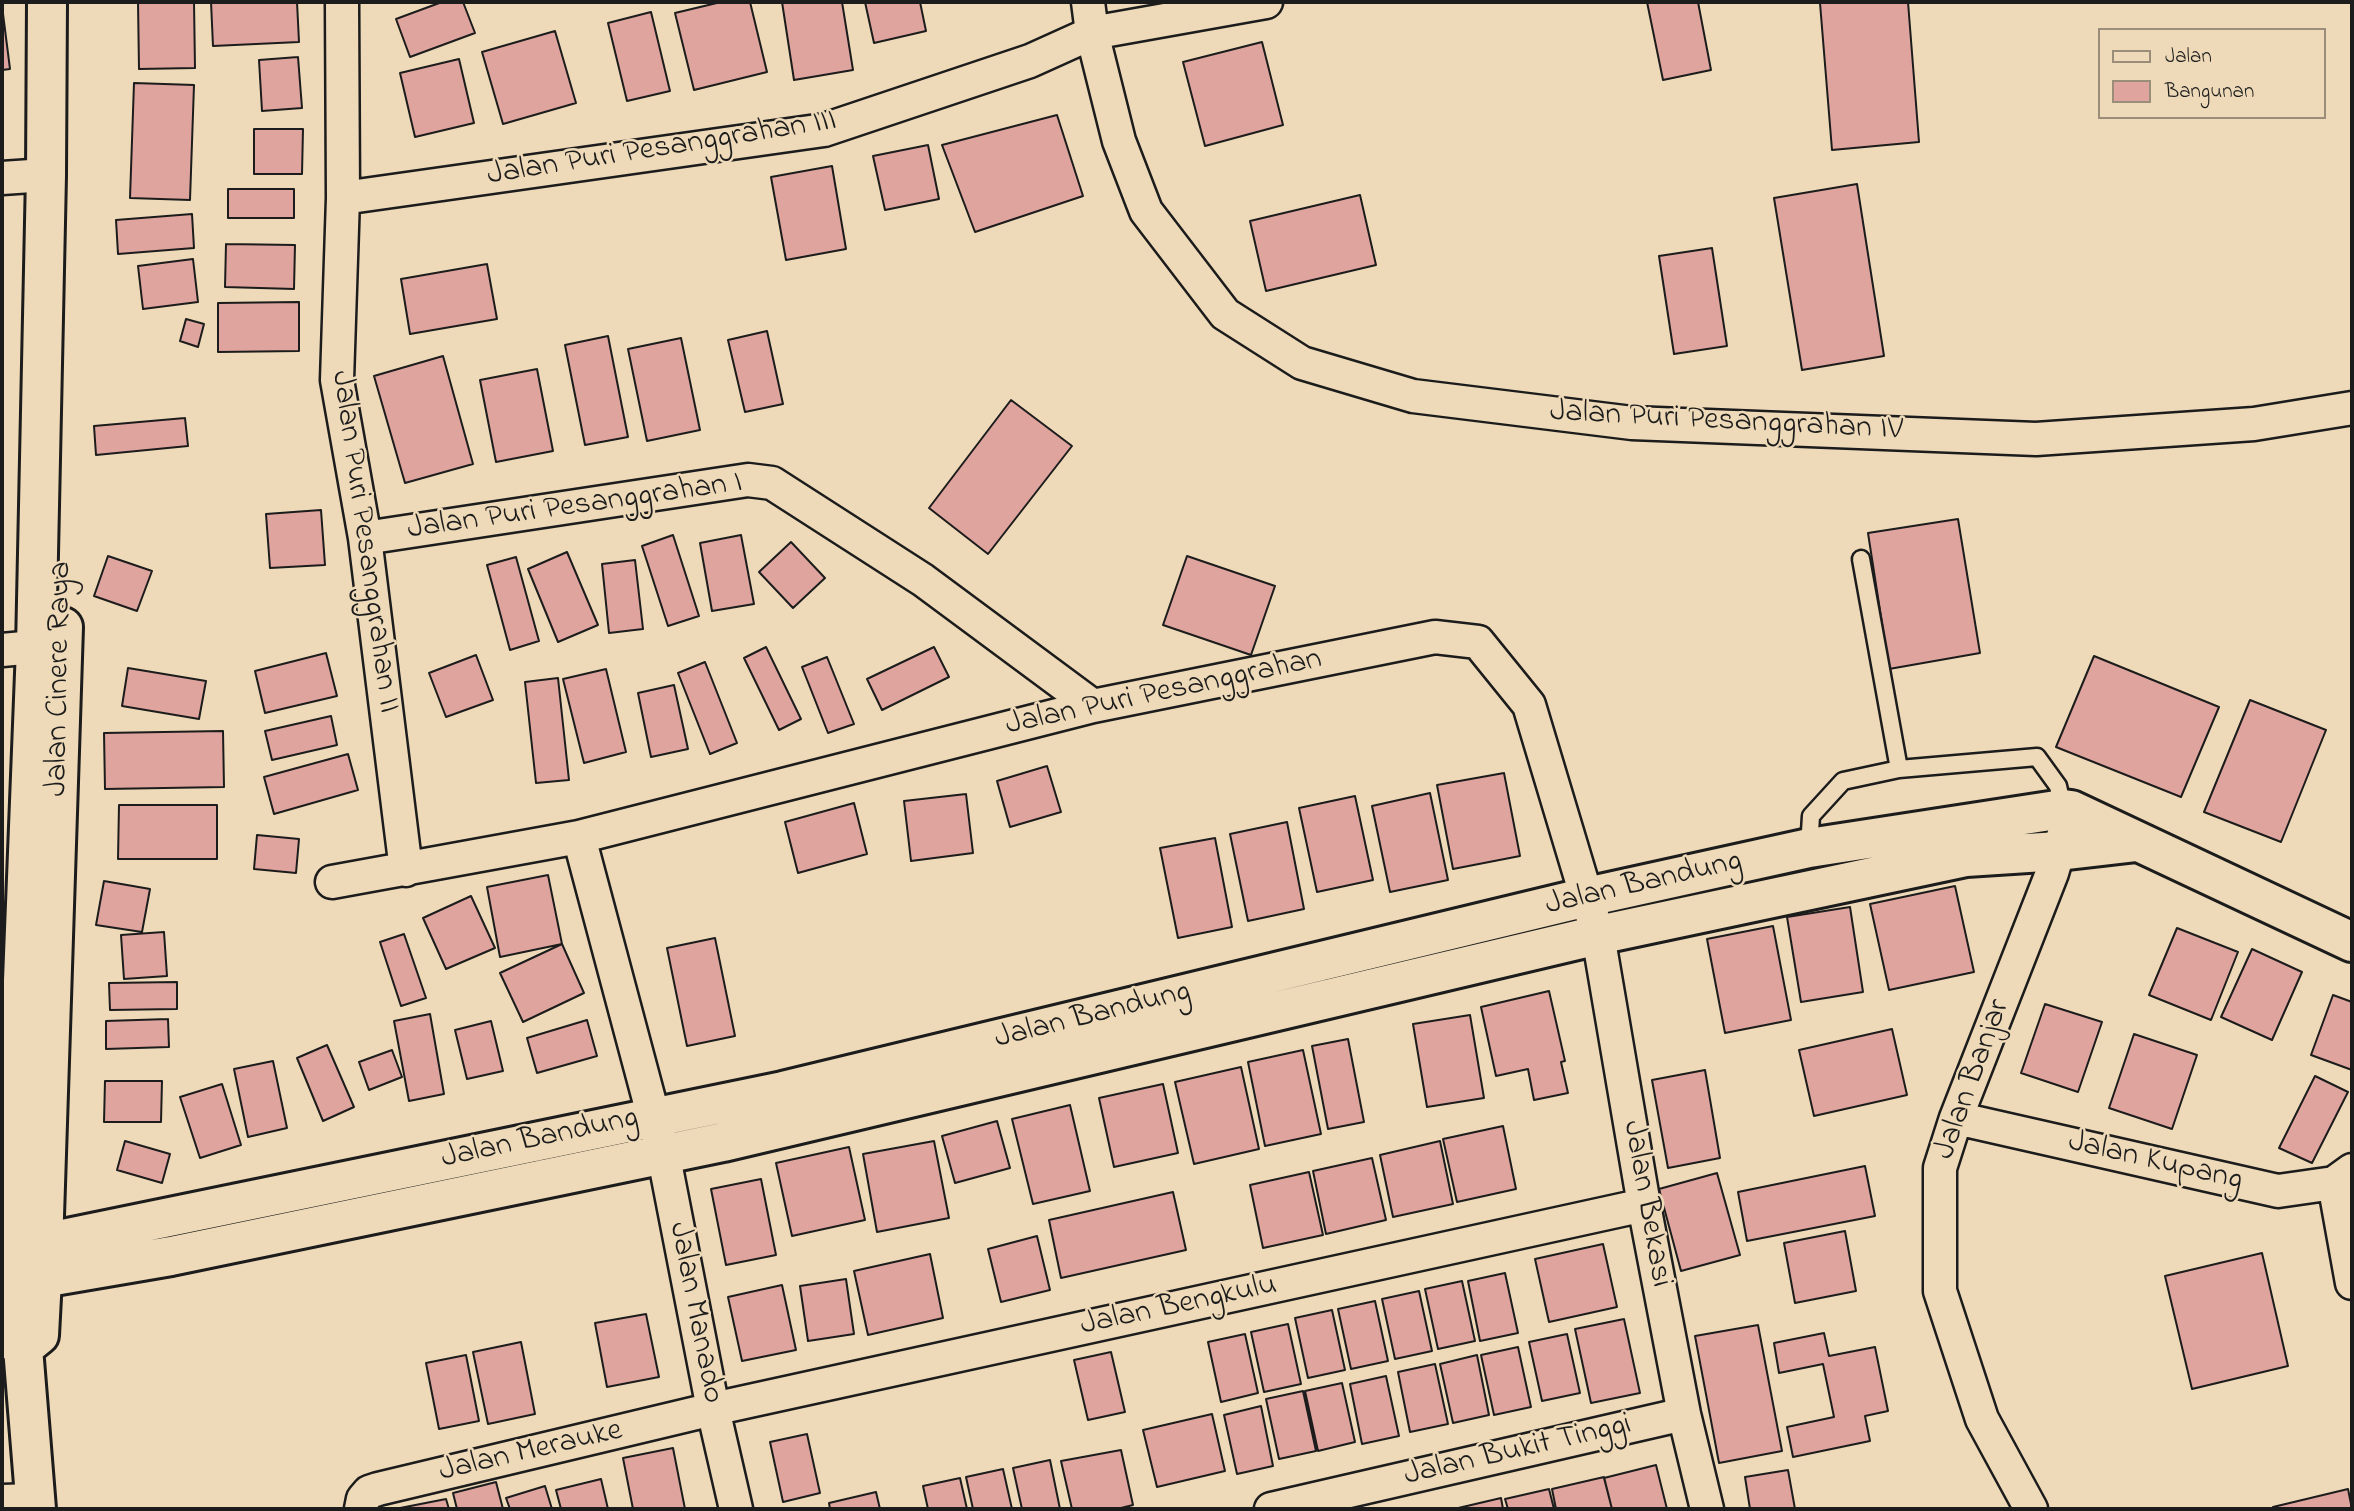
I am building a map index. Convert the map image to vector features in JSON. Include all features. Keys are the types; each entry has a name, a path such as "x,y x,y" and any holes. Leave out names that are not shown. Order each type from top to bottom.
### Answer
{"street":[{"name":"Jalan Cinere Raya","path":"25,1262 23,1080 46,175 47,2"},
{"name":"Jalan Cinere Raya","path":"33,648 71,2"},
{"name":"Jalan Puri Pesanggrahan II","path":"342,2 343,198 337,380 365,538 407,870"},
{"name":"Jalan Puri Pesanggrahan IV","path":"1088,2 1092,33 1119,141 1146,211 1225,314 1302,363 1413,396 1632,423 2036,439 2254,424 2352,408"},
{"name":"Jalan Puri Pesanggrahan III","path":"343,198 824,130 1030,61 1092,33 1266,2"},
{"path":"2,177 46,175"},
{"name":"Jalan Puri Pesanggrahan I","path":"365,538 748,480 772,483 923,580 1093,706"},
{"name":"Jalan Puri Pesanggrahan","path":"332,882 579,837 1093,706 1434,637 1478,642 1529,705 1587,897"},
{"path":"2067,809 2352,942"},
{"name":"Jalan Bandung","path":"25,1262 652,1116 783,1091 1587,897 1809,848 2067,809"},
{"name":"Jalan Banjar","path":"2031,1509 1982,1419 1940,1291 1940,1168 1956,1118 2059,851 2067,809"},
{"path":"579,837 652,1116"},
{"name":"Jalan Bandung","path":"25,1262 171,1256 663,1152 723,1142 1598,935 1966,857 2059,851 2137,842"},
{"name":"Jalan Bekasi","path":"1587,897 1598,935 1644,1205 1684,1414 1707,1509"},
{"name":"Jalan Cinere Raya","path":"23,1080 8,1168 39,1335 23,1348 25,1503"},
{"name":"Jalan Manado","path":"652,1116 663,1152 713,1409 736,1509"},
{"name":"Jalan Kupang","path":"1956,1118 2278,1191 2343,1176"},
{"path":"2343,1176 2352,1283"},
{"name":"Jalan Bengkulu","path":"713,1409 1644,1205"},
{"name":"Jalan Merauke","path":"361,1509 363,1499 369,1492 378,1489 713,1409"},
{"name":"Jalan Bukit Tinggi","path":"1271,1509 1684,1414"}],"lane":[{"path":"1861,559 1899,769"},
{"path":"1809,848 1811,816 1843,781 1899,769 2037,757 2058,786 2067,809"}],"building":[{"path":"138,2 194,2 195,68 139,69"},
{"path":"211,2 297,2 299,42 213,46"},
{"path":"442,2 463,2 475,33 410,57 396,19"},
{"path":"721,2 750,2 767,72 694,90 675,13"},
{"path":"782,2 842,2 853,70 794,80"},
{"path":"865,2 920,2 926,31 874,43"},
{"path":"1647,2 1698,2 1711,70 1663,80"},
{"path":"1908,2 1919,142 1832,150 1820,3"},
{"path":"2,6 10,69 2,70"},
{"path":"651,12 670,91 627,101 608,23"},
{"path":"555,31 576,103 503,124 482,52"},
{"path":"1262,42 1283,125 1205,146 1183,62"},
{"path":"298,57 302,108 262,111 259,60"},
{"path":"459,59 474,123 415,137 400,73"},
{"path":"134,83 194,85 190,200 130,198"},
{"path":"1057,115 1083,196 975,232 942,145"},
{"path":"254,129 303,129 302,174 254,174"},
{"path":"928,145 939,199 885,210 873,156"},
{"path":"832,166 846,249 786,260 771,177"},
{"path":"1857,184 1884,356 1802,370 1774,198"},
{"path":"228,189 294,189 294,218 228,218"},
{"path":"1360,195 1376,265 1266,291 1250,221"},
{"path":"192,214 194,248 118,254 116,220"},
{"path":"226,244 295,245 294,289 225,287"},
{"path":"1712,248 1727,346 1674,354 1659,256"},
{"path":"193,259 198,302 143,309 138,266"},
{"path":"487,264 497,319 410,334 401,279"},
{"path":"299,302 299,351 218,352 218,303"},
{"path":"186,319 204,324 198,347 180,341"},
{"path":"767,331 783,404 745,412 728,340"},
{"path":"608,336 628,437 585,445 565,345"},
{"path":"681,338 700,430 647,441 628,349"},
{"path":"443,356 473,464 405,483 374,376"},
{"path":"537,369 553,451 496,462 480,380"},
{"path":"1011,400 1072,446 988,554 929,508"},
{"path":"185,418 188,446 96,455 94,426"},
{"path":"321,510 325,565 270,568 266,514"},
{"path":"1958,519 1980,653 1889,669 1868,533"},
{"path":"673,535 699,616 668,626 642,546"},
{"path":"741,535 754,604 712,611 700,543"},
{"path":"791,542 825,578 793,608 759,572"},
{"path":"567,552 598,625 558,642 528,569"},
{"path":"108,556 152,571 137,611 94,596"},
{"path":"1187,556 1275,586 1251,655 1163,625"},
{"path":"516,557 539,641 510,650 487,565"},
{"path":"635,560 643,629 609,633 602,564"},
{"path":"766,647 801,719 779,730 744,658"},
{"path":"934,647 949,677 882,710 867,679"},
{"path":"326,653 337,696 265,713 255,671"},
{"path":"476,655 493,700 446,717 429,673"},
{"path":"2094,656 2219,707 2181,797 2056,747"},
{"path":"827,657 854,724 828,733 802,667"},
{"path":"705,662 737,743 710,754 678,673"},
{"path":"128,668 206,681 199,719 122,706"},
{"path":"606,669 626,752 584,763 563,679"},
{"path":"558,678 569,780 536,783 525,682"},
{"path":"674,685 688,749 651,757 638,693"},
{"path":"2250,700 2326,730 2281,842 2204,812"},
{"path":"331,716 337,745 272,760 265,731"},
{"path":"223,731 224,787 105,789 104,733"},
{"path":"348,754 358,790 274,814 264,777"},
{"path":"1047,766 1061,812 1010,827 997,781"},
{"path":"1504,773 1520,856 1453,869 1437,785"},
{"path":"1430,793 1448,880 1390,892 1372,806"},
{"path":"966,794 973,853 911,861 904,801"},
{"path":"1355,796 1373,880 1317,892 1299,808"},
{"path":"854,803 867,854 798,873 785,822"},
{"path":"119,805 217,805 217,859 118,859"},
{"path":"1287,822 1304,909 1248,921 1230,834"},
{"path":"257,835 299,839 296,873 254,869"},
{"path":"1215,838 1232,927 1178,938 1160,848"},
{"path":"548,875 562,944 500,957 487,887"},
{"path":"104,881 150,889 142,932 96,925"},
{"path":"1955,886 1974,972 1889,990 1870,904"},
{"path":"471,896 495,948 446,969 423,918"},
{"path":"1850,907 1863,992 1801,1002 1787,917"},
{"path":"1773,926 1791,1020 1725,1033 1707,939"},
{"path":"2177,928 2238,952 2211,1020 2149,995"},
{"path":"164,932 167,976 124,979 121,935"},
{"path":"404,934 426,998 401,1006 380,942"},
{"path":"715,938 735,1036 687,1046 667,948"},
{"path":"562,944 584,993 523,1022 500,973"},
{"path":"2252,949 2302,972 2272,1040 2221,1017"},
{"path":"177,982 177,1009 110,1010 109,983"},
{"path":"1549,991 1565,1061 1561,1062 1568,1093 1534,1100 1528,1069 1496,1076 1481,1007"},
{"path":"2333,995 2352,1002 2352,1070 2311,1055"},
{"path":"2045,1004 2102,1022 2078,1092 2021,1073"},
{"path":"430,1014 444,1094 409,1101 394,1021"},
{"path":"1470,1015 1484,1098 1427,1107 1413,1024"},
{"path":"168,1019 169,1047 106,1049 106,1021"},
{"path":"587,1020 597,1056 537,1073 527,1038"},
{"path":"491,1021 503,1071 467,1079 455,1030"},
{"path":"1892,1029 1907,1095 1814,1116 1799,1050"},
{"path":"2134,1034 2197,1055 2172,1129 2109,1108"},
{"path":"1348,1039 1364,1122 1328,1129 1312,1046"},
{"path":"327,1045 354,1107 323,1121 297,1058"},
{"path":"392,1050 402,1077 369,1090 359,1062"},
{"path":"1303,1050 1321,1134 1265,1146 1248,1062"},
{"path":"273,1061 287,1128 248,1137 234,1069"},
{"path":"1241,1067 1259,1149 1194,1164 1175,1082"},
{"path":"1705,1070 1720,1158 1668,1168 1652,1080"},
{"path":"2315,1076 2348,1092 2312,1163 2279,1148"},
{"path":"105,1081 162,1081 161,1122 104,1122"},
{"path":"222,1084 241,1145 200,1158 180,1097"},
{"path":"1163,1084 1178,1153 1114,1167 1099,1098"},
{"path":"1070,1105 1090,1191 1033,1204 1012,1119"},
{"path":"997,1121 1010,1168 955,1183 942,1136"},
{"path":"1503,1126 1516,1189 1457,1202 1443,1139"},
{"path":"125,1141 170,1154 162,1183 117,1170"},
{"path":"934,1141 949,1218 877,1232 863,1154"},
{"path":"1440,1141 1453,1204 1393,1217 1380,1155"},
{"path":"849,1147 865,1220 792,1236 776,1163"},
{"path":"1372,1158 1386,1220 1326,1234 1313,1171"},
{"path":"1865,1166 1875,1216 1747,1241 1738,1192"},
{"path":"1309,1172 1323,1235 1263,1248 1250,1185"},
{"path":"1717,1173 1740,1255 1681,1271 1659,1189"},
{"path":"761,1179 776,1255 726,1265 711,1189"},
{"path":"1173,1192 1186,1250 1061,1278 1049,1220"},
{"path":"1845,1231 1856,1291 1795,1303 1784,1243"},
{"path":"1037,1236 1050,1290 1001,1302 988,1249"},
{"path":"1603,1244 1617,1307 1549,1322 1535,1259"},
{"path":"2262,1253 2288,1366 2192,1389 2165,1276"},
{"path":"930,1254 943,1318 868,1335 854,1271"},
{"path":"1505,1273 1518,1333 1480,1341 1468,1281"},
{"path":"846,1279 854,1334 808,1341 800,1286"},
{"path":"1462,1281 1475,1341 1438,1349 1425,1289"},
{"path":"782,1285 796,1350 742,1361 728,1297"},
{"path":"1419,1291 1432,1351 1395,1359 1382,1299"},
{"path":"1375,1301 1388,1361 1351,1369 1338,1309"},
{"path":"1332,1310 1345,1370 1308,1378 1295,1318"},
{"path":"646,1314 659,1377 607,1387 595,1323"},
{"path":"1624,1319 1640,1393 1591,1403 1575,1329"},
{"path":"1288,1324 1301,1384 1264,1392 1251,1332"},
{"path":"1758,1325 1782,1451 1719,1463 1695,1336"},
{"path":"1824,1333 1829,1356 1875,1347 1888,1411 1865,1416 1870,1441 1793,1457 1787,1427 1834,1417 1823,1364 1779,1373 1774,1343"},
{"path":"1245,1334 1258,1393 1221,1402 1208,1342"},
{"path":"1567,1334 1580,1393 1542,1401 1529,1342"},
{"path":"521,1342 535,1414 488,1424 473,1352"},
{"path":"1518,1347 1531,1407 1494,1415 1481,1355"},
{"path":"1111,1352 1125,1412 1088,1420 1074,1360"},
{"path":"466,1355 479,1421 439,1429 426,1363"},
{"path":"1477,1355 1489,1415 1453,1423 1440,1364"},
{"path":"1435,1364 1448,1424 1410,1432 1398,1372"},
{"path":"1386,1376 1399,1436 1362,1444 1350,1384"},
{"path":"1342,1383 1355,1442 1318,1451 1305,1391"},
{"path":"1303,1391 1316,1451 1279,1459 1266,1399"},
{"path":"1261,1406 1273,1466 1237,1474 1224,1415"},
{"path":"1212,1414 1225,1471 1157,1487 1143,1430"},
{"path":"807,1434 820,1493 783,1502 770,1442"},
{"path":"673,1448 685,1509 633,1509 623,1458"},
{"path":"1121,1450 1133,1505 1117,1509 1072,1509 1061,1461"},
{"path":"1050,1460 1060,1509 1022,1509 1013,1468"},
{"path":"1656,1465 1667,1509 1612,1509 1604,1478"},
{"path":"1003,1469 1012,1509 973,1509 966,1477"},
{"path":"1788,1470 1795,1509 1750,1509 1745,1477"},
{"path":"1604,1477 1612,1509 1556,1509 1552,1489"},
{"path":"960,1478 967,1509 928,1509 923,1486"},
{"path":"601,1479 608,1509 561,1509 556,1490"},
{"path":"496,1482 503,1509 457,1509 453,1493"},
{"path":"545,1486 552,1509 510,1509 506,1498"},
{"path":"1549,1489 1554,1509 1508,1509 1505,1499"},
{"path":"2348,1489 2352,1509 2273,1509 2273,1507"},
{"path":"876,1492 880,1509 830,1509 829,1503"},
{"path":"1501,1498 1503,1509 1454,1509"},
{"path":"446,1499 449,1509 395,1509"}]}
